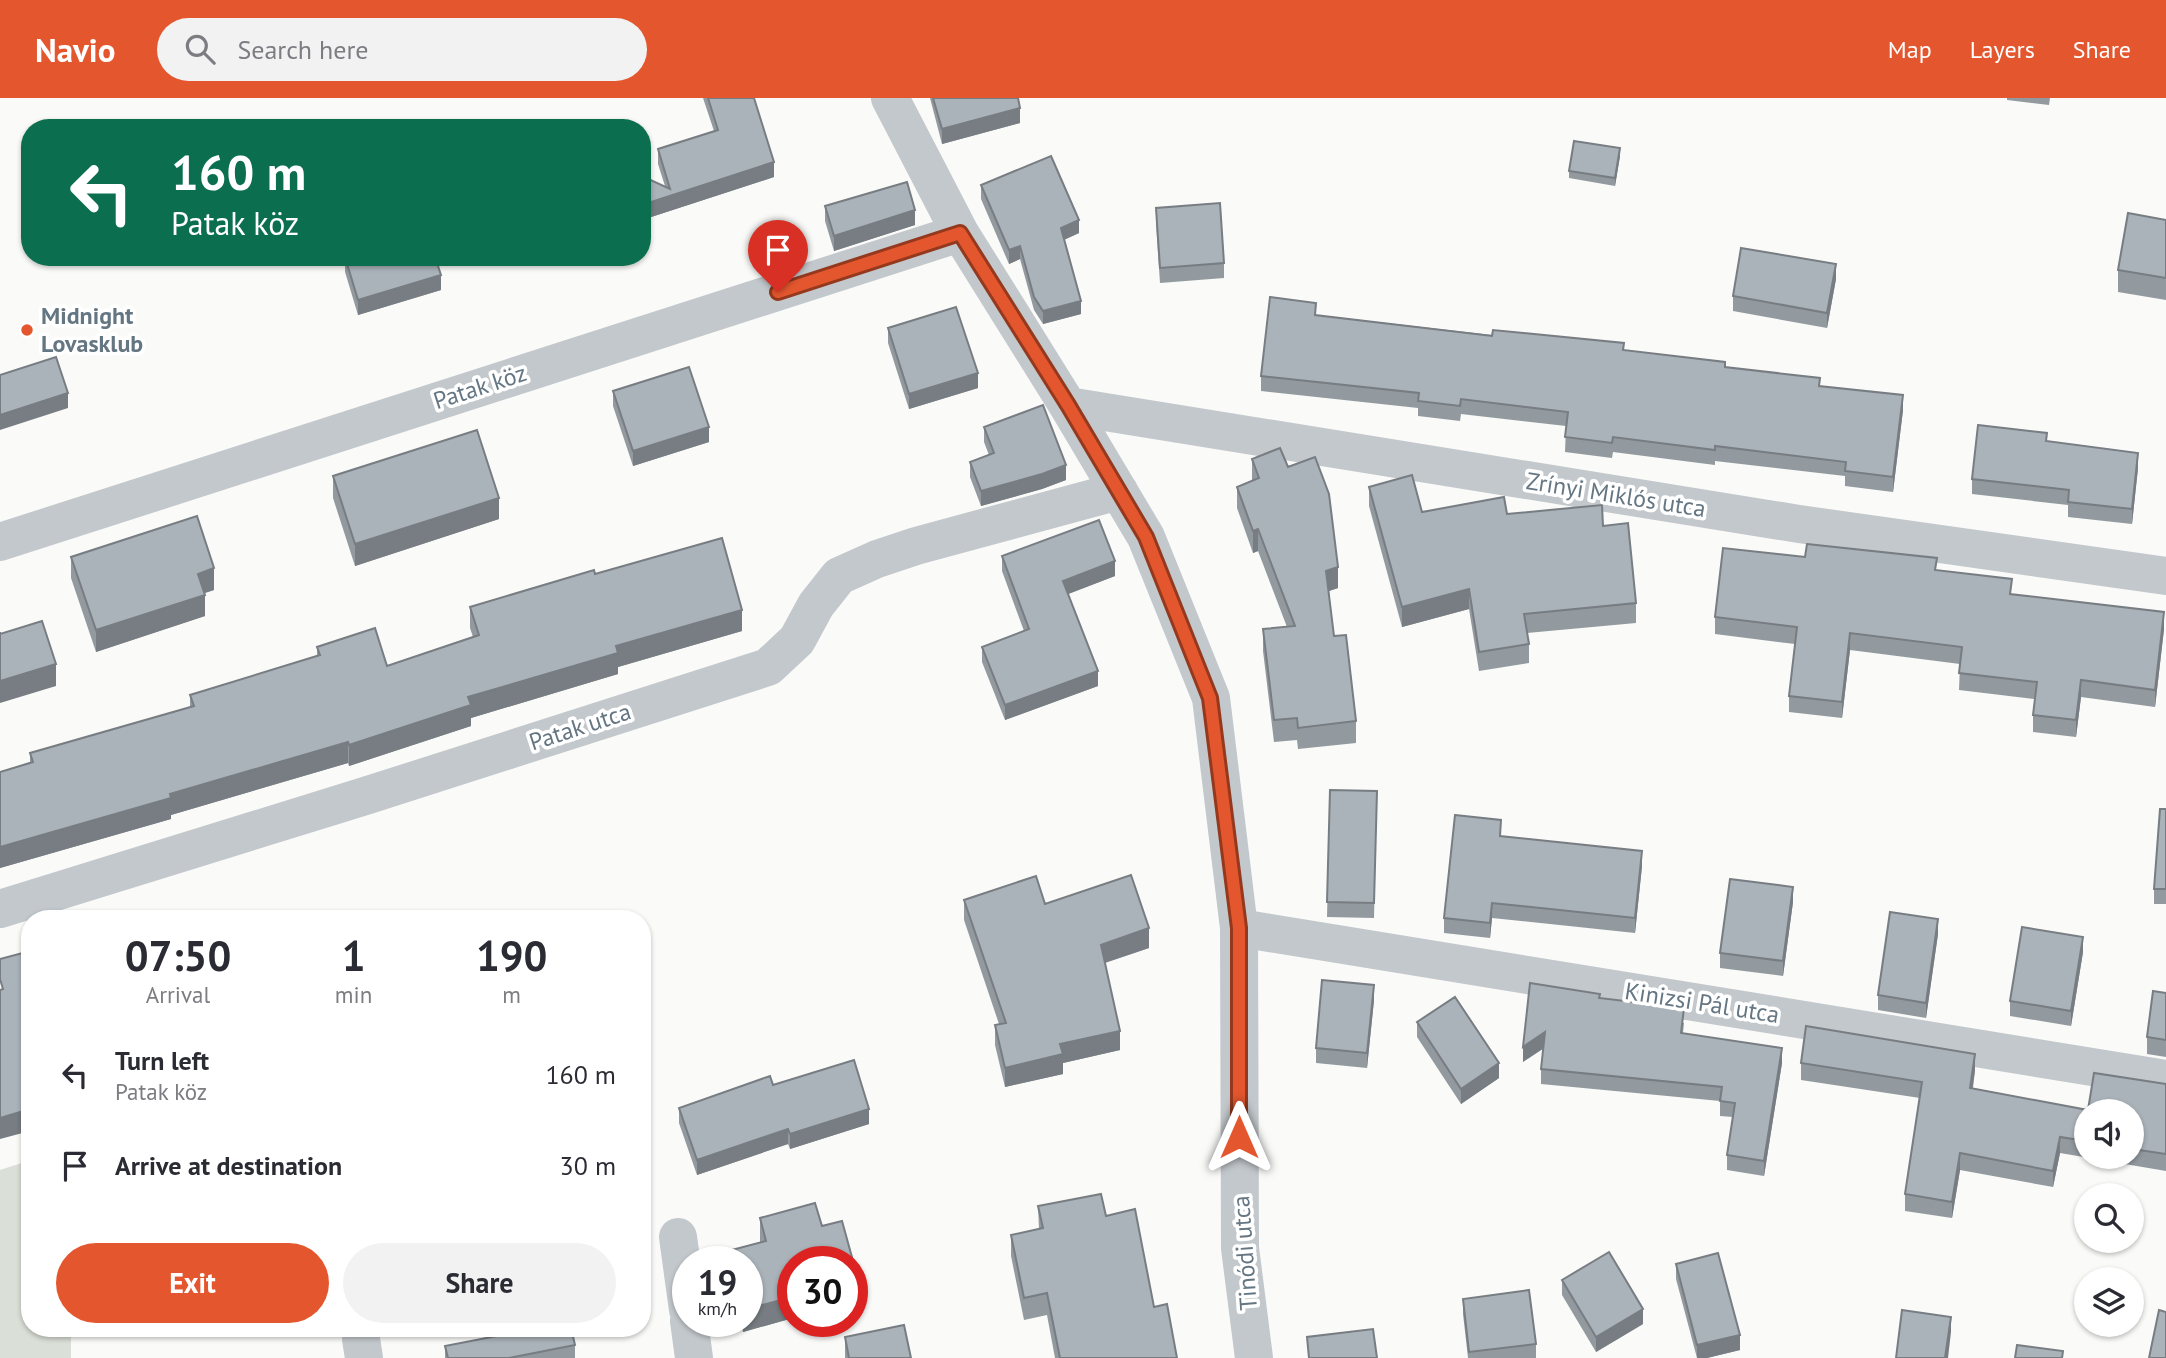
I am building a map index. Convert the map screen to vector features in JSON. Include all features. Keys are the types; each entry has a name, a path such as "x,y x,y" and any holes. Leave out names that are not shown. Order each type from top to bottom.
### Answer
{"street":[{"name":"Tinódi utca","path":"890,98 960,233 1068,405 1146,537 1210,698 1239,928 1240,1248 1254,1358"},
{"name":"Patak köz","path":"0,542 960,233"},
{"name":"Zrínyi Miklós utca","path":"1068,405 1799,524 2166,576"},
{"name":"Patak utca","path":"0,909 768,667 797,640 816,605 839,576 916,546 1119,491"},
{"name":"Kinizsi Pál utca","path":"1239,928 2166,1079"},
{"path":"678,1237 679,1246"},
{"path":"691,1337 694,1358"}],"shaded area":[{"path":"21,1163 21,1337 71,1337 71,1358 0,1358 0,1170"}],"building":[{"path":"708,98 754,98 774,162 651,202 651,180 670,189 658,149 718,130"},
{"path":"933,98 1018,98 1020,108 942,129"},
{"path":"1574,141 1620,148 1615,178 1569,171"},
{"path":"1051,156 1079,220 1061,228 1081,301 1043,311 1034,297 1020,246 1009,250 981,185"},
{"path":"907,182 915,210 834,236 825,206"},
{"path":"1220,203 1224,263 1160,268 1156,208"},
{"path":"2128,213 2166,220 2166,278 2118,270"},
{"path":"1741,248 1836,264 1827,313 1733,296"},
{"path":"348,266 438,266 441,275 358,300"},
{"path":"1270,297 1316,303 1315,315 1492,336 1493,330 1624,343 1623,350 1725,362 1725,367 1820,378 1819,386 1903,395 1893,477 1845,471 1846,462 1715,446 1715,450 1613,437 1612,443 1565,437 1568,412 1461,399 1460,406 1418,401 1419,393 1261,376"},
{"path":"956,307 978,373 909,394 888,328"},
{"path":"56,357 68,393 0,415 0,375"},
{"path":"689,367 709,427 633,451 613,391"},
{"path":"1043,405 1066,465 981,491 970,462 994,453 984,427"},
{"path":"1978,425 2047,433 2046,441 2138,453 2132,509 2068,502 2069,490 1972,479"},
{"path":"477,430 499,498 355,544 333,476"},
{"path":"1280,448 1288,467 1315,457 1329,494 1338,567 1326,571 1334,636 1346,635 1356,721 1298,728 1297,718 1274,720 1263,629 1295,626 1258,529 1253,531 1237,487 1259,478 1252,459"},
{"path":"1412,475 1422,512 1504,497 1507,514 1602,505 1603,526 1628,523 1636,603 1524,614 1529,644 1479,652 1469,589 1402,607 1369,487"},
{"path":"197,516 214,568 198,574 205,595 96,630 71,557"},
{"path":"1099,520 1115,561 1063,581 1098,671 1005,705 982,647 1029,629 1002,556"},
{"path":"722,538 742,610 616,646 618,653 468,697 471,705 349,745 348,742 170,794 171,798 0,847 0,772 33,762 30,753 194,706 190,695 320,655 317,647 375,628 387,666 479,635 470,607 594,570 595,574"},
{"path":"1807,544 1937,558 1935,570 2012,579 2010,594 2164,612 2155,690 2081,680 2076,720 2033,715 2037,682 1959,673 1962,647 1850,633 1842,702 1789,696 1797,627 1715,617 1723,548 1805,557"},
{"path":"42,621 56,664 0,681 0,634"},
{"path":"1330,790 1377,791 1374,903 1327,902"},
{"path":"2160,809 2166,809 2166,889 2154,889"},
{"path":"1455,815 1501,820 1500,836 1642,851 1635,918 1492,903 1490,923 1444,918"},
{"path":"1131,875 1149,928 1101,945 1120,1031 1060,1044 1063,1054 1005,1068 995,1025 1006,1023 964,900 1036,876 1045,904"},
{"path":"1730,879 1793,887 1783,961 1720,953"},
{"path":"1890,912 1938,919 1926,1003 1878,995"},
{"path":"2022,927 2083,937 2071,1011 2010,1001"},
{"path":"21,953 21,1112 0,1118 0,990 3,989 0,959"},
{"path":"1322,980 1374,985 1367,1053 1316,1048"},
{"path":"1530,983 1600,994 1599,998 1684,1008 1681,1033 1782,1048 1764,1161 1727,1155 1735,1103 1720,1101 1722,1087 1541,1069 1545,1032 1523,1047"},
{"path":"2153,991 2166,993 2166,1040 2147,1037"},
{"path":"1455,997 1499,1063 1461,1089 1417,1022"},
{"path":"1806,1026 1975,1054 1970,1088 2074,1107 2074,1139 2060,1137 2053,1171 1960,1153 1952,1202 1905,1194 1922,1082 1801,1063"},
{"path":"854,1060 869,1109 790,1134 788,1129 697,1160 679,1108 770,1076 773,1085"},
{"path":"2094,1073 2166,1084 2166,1154 2144,1151 2144,1099 2090,1099"},
{"path":"1101,1194 1106,1216 1135,1209 1154,1307 1167,1304 1177,1358 1060,1358 1047,1293 1024,1298 1011,1235 1043,1228 1038,1206"},
{"path":"815,1203 822,1226 842,1221 849,1246 777,1246 777,1301 763,1305 763,1246 747,1246 766,1241 760,1218"},
{"path":"1609,1252 1643,1309 1596,1337 1562,1280"},
{"path":"1718,1253 1740,1335 1697,1345 1676,1264"},
{"path":"1529,1290 1536,1344 1469,1352 1463,1299"},
{"path":"1902,1310 1951,1317 1945,1358 1896,1358"},
{"path":"2159,1310 2166,1312 2166,1358 2149,1358"},
{"path":"904,1325 911,1358 849,1358 845,1337 868,1337 868,1332"},
{"path":"1373,1329 1377,1358 1309,1358 1307,1337"},
{"path":"492,1337 573,1337 575,1345 509,1358 448,1358 445,1346"},
{"path":"2017,1345 2063,1351 2062,1358 2015,1358"}],"place":[{"name":"Midnight Lovasklub","path":"27,330"}],"route":[{"path":"778,292 960,233 1068,405 1146,537 1210,698 1239,928 1239,1137"}]}
